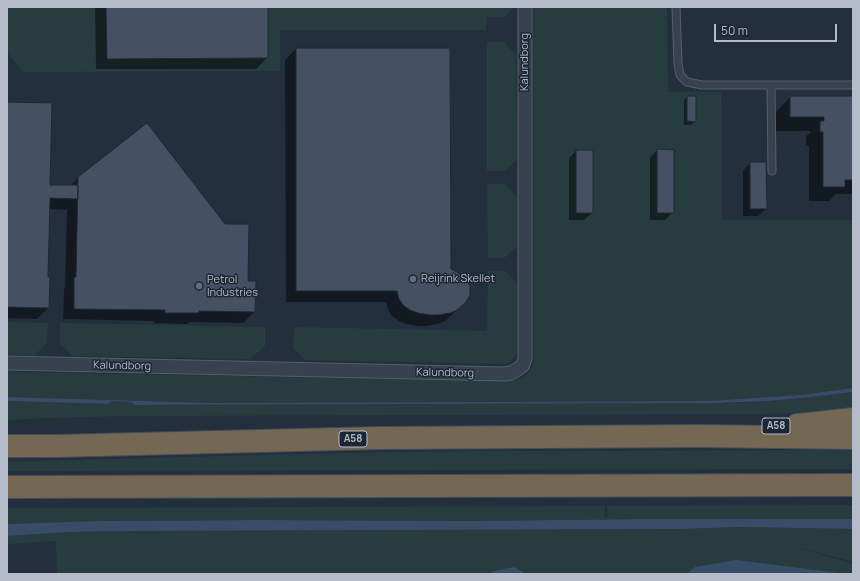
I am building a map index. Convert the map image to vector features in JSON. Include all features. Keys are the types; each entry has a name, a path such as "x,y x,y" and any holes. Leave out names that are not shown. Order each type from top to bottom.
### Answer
{"highway":[{"name":"A58","path":"699,436 768,426 817,424 853,419"},
{"name":"A58","path":"7,446 379,438 699,436 853,438"},
{"path":"7,487 853,485"}],"street":[{"name":"Kalundborg","path":"7,363 504,374 518,370 523,365 525,358 525,7"}],"lane":[{"path":"676,7 678,64 680,75 687,82 702,85 853,85"},
{"path":"771,85 772,171"}],"green space":[{"path":"7,7 514,7 504,17 487,17 486,30 280,30 280,71 23,72 7,52"},
{"path":"533,7 667,7 668,92 721,92 722,220 853,220 853,388 800,395 709,401 213,403 7,397 7,372 511,381 524,377 533,366 534,357"},
{"path":"487,42 504,42 516,55 517,158 505,171 487,171"},
{"path":"487,184 505,184 517,197 517,246 504,258 488,258"},
{"path":"488,271 505,271 517,283 517,351 516,355 511,361 505,364 305,360 293,348 294,327 487,331"},
{"path":"7,322 48,323 47,343 34,356 7,355"},
{"path":"60,323 265,327 265,346 250,359 73,356 60,344"},
{"path":"853,392 853,408 806,413 124,416 7,420 7,401 108,404 111,401 131,402 134,405 743,403"},
{"path":"853,450 853,469 7,471 7,462 293,454 467,451"},
{"path":"853,505 853,519 467,521 209,520 97,521 7,524 7,508 605,506 605,517 608,516 607,506"},
{"path":"739,527 853,529 853,562 790,545 853,564 853,574 695,567 686,574 527,574 514,567 485,574 57,574 56,541 7,544 7,536 69,532 682,529"}],"water":[{"path":"853,388 853,392 812,397 769,401 717,403 134,405 131,402 111,401 108,404 7,401 7,397 213,403 709,401 800,395"},
{"path":"853,519 853,529 739,527 682,529 133,531 69,532 7,536 7,524 97,521 467,521"},
{"path":"736,560 843,574 686,574 695,567"},
{"path":"514,567 527,574 485,574 498,570"}],"building":[{"path":"106,7 268,7 268,58 107,59"},
{"path":"296,48 450,48 451,269 466,279 470,286 470,295 466,302 457,310 438,315 418,313 403,305 399,299 397,291 296,291"},
{"path":"687,96 696,96 696,122 687,121"},
{"path":"790,96 853,96 853,180 845,180 845,187 823,187 823,132 820,132 820,121 824,121 824,117 790,117"},
{"path":"7,102 52,103 50,185 78,185 78,199 50,198 48,277 50,277 49,308 7,307"},
{"path":"147,123 225,224 249,224 248,281 256,281 255,312 199,311 199,313 165,313 165,310 74,309 78,177"},
{"path":"657,149 674,150 674,213 657,213"},
{"path":"576,150 593,150 593,213 576,213"},
{"path":"750,162 766,162 767,209 750,209"}],"place":[{"name":"Reijrink Skellet","path":"413,279"},
{"name":"Petrol Industries","path":"199,286"}]}
